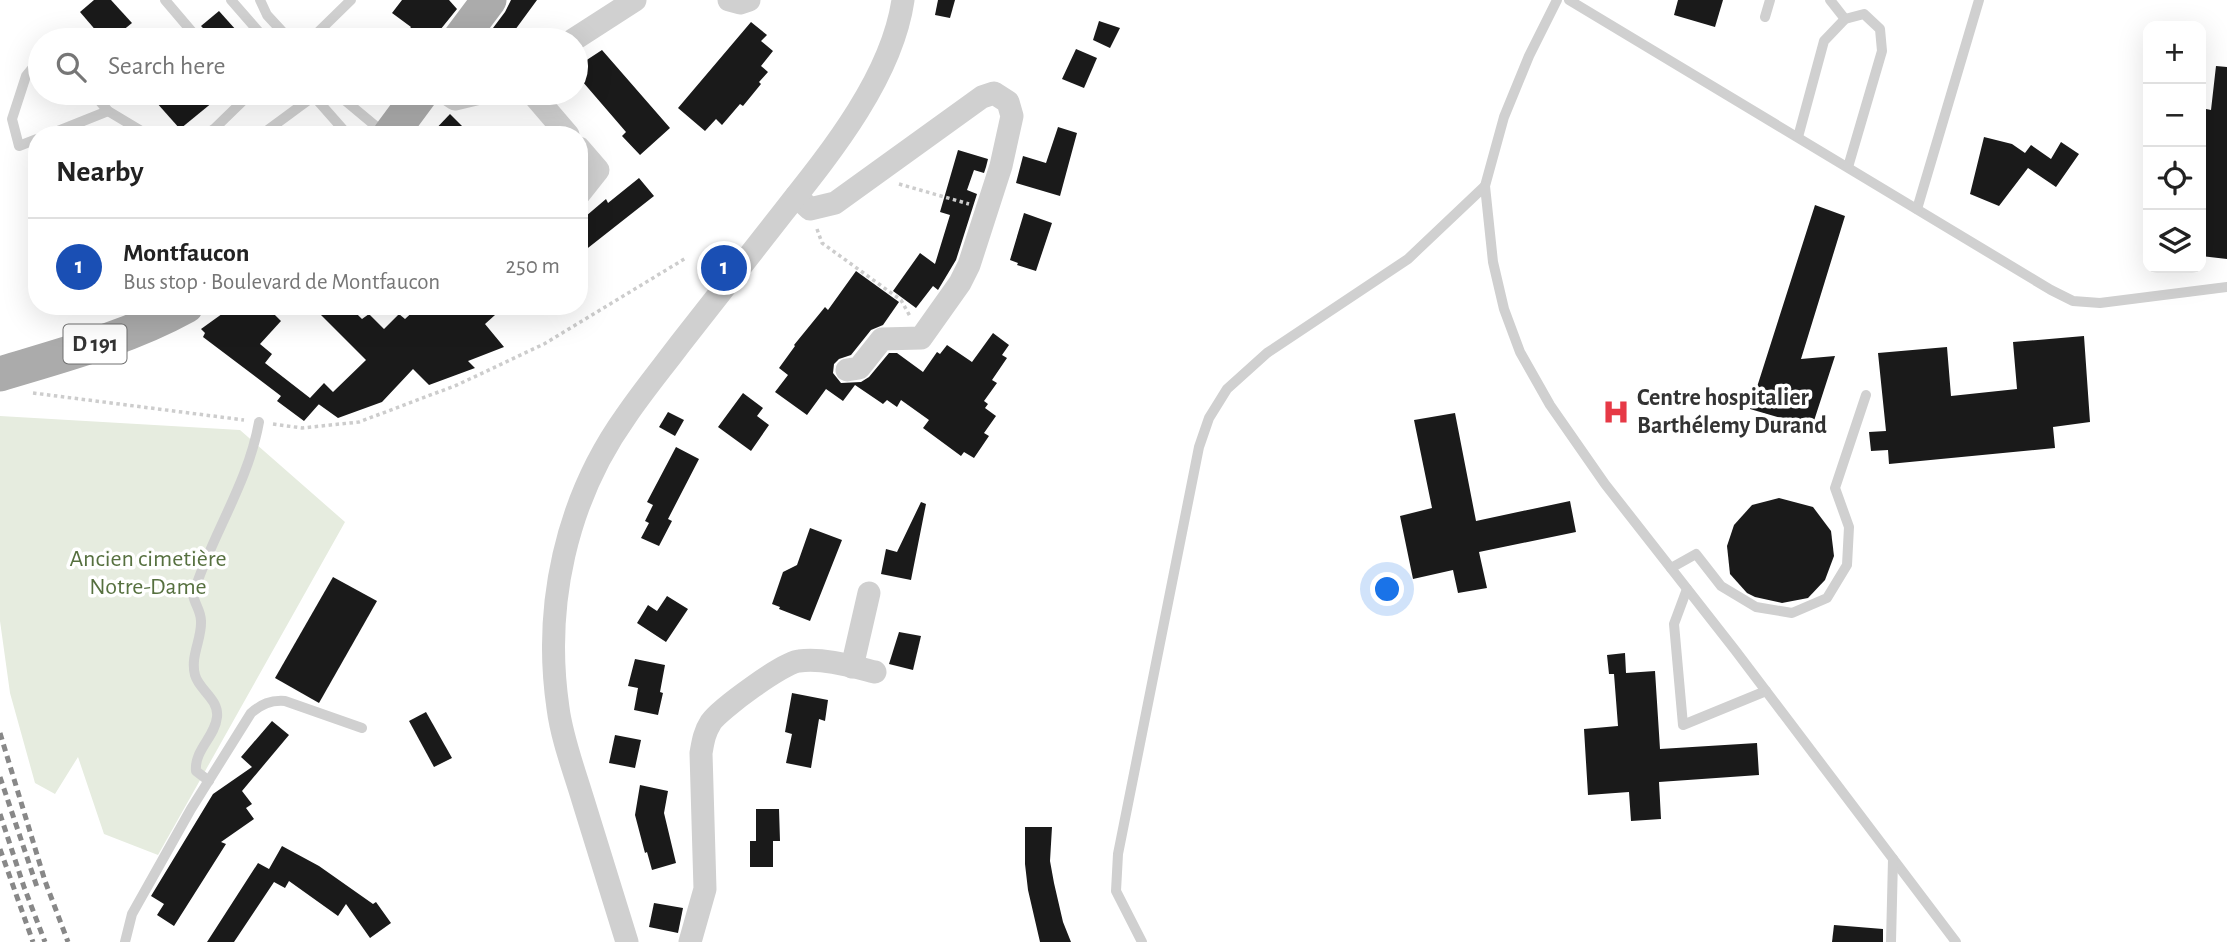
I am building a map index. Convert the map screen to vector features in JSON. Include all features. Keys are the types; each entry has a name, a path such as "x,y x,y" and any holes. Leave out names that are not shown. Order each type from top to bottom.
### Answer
{"main road":[{"path":"468,28 489,0"},
{"path":"395,126 412,105"},
{"name":"D 191","path":"14,383 69,353 170,315"}],"street":[{"path":"588,30 635,0"},
{"path":"729,0 740,3 749,0"},
{"path":"627,942 558,711 553,661 554,610 563,554 578,506 599,460 625,417 803,203 887,58 903,0"},
{"path":"803,203 835,203 982,97 994,93 1008,102 1012,116 1001,166 970,265 960,283 921,338 882,339 859,368 847,370"},
{"path":"542,105 560,126"},
{"path":"588,158 598,170 588,183"},
{"path":"852,667 869,593"},
{"path":"690,942 705,889 701,753 704,735 712,720 725,707 796,661 816,661 875,672"}],"lane":[{"path":"164,0 188,28"},
{"path":"231,0 256,28"},
{"path":"322,28 351,0"},
{"path":"1557,0 1529,56 1504,117 1485,186 1493,262 1504,309 1520,352 1550,405 1597,473 1956,942"},
{"path":"1569,0 2073,301 2100,303 2227,287"},
{"path":"1765,17 1770,0"},
{"path":"1830,0 1845,19"},
{"path":"1917,209 1979,0"},
{"path":"260,1 267,15 279,28"},
{"path":"1798,137 1824,41 1845,19 1864,14 1880,29 1882,51 1848,167"},
{"path":"28,74 12,119 19,146 28,142"},
{"path":"103,105 133,126"},
{"path":"218,126 238,105"},
{"path":"273,126 300,105"},
{"path":"323,105 341,126"},
{"path":"351,105 377,126"},
{"path":"70,126 108,111"},
{"path":"1142,942 1116,891 1118,855 1199,447 1209,418 1227,389 1267,353 1346,303 1408,259 1485,186"},
{"path":"1671,568 1696,554 1721,586 1756,607 1792,613 1828,598 1847,565 1849,527 1835,488 1866,395"},
{"path":"209,781 196,771 195,759 216,722 218,713 199,686 194,669 201,620 193,595 246,469 256,443 260,422"},
{"path":"1687,589 1674,624 1683,725 1766,691"},
{"path":"125,942 132,914 251,713 272,700 285,701 362,728"},
{"path":"1891,942 1893,859"}],"path":[{"path":"874,175 987,210"},
{"path":"803,203 822,243 901,300 921,338"},
{"path":"14,383 302,428 359,422 457,385 544,344 685,258"}],"green space":[{"name":"Ancien cimetière Notre-Dame","path":"0,416 240,430 345,522 158,855 104,834 78,757 55,794 35,783 10,693 0,621"}],"building":[{"path":"94,0 111,0 132,23 126,28 94,28 80,12"},
{"path":"402,0 449,0 457,9 442,28 410,28 392,13"},
{"path":"511,0 537,0 516,28 493,28"},
{"path":"938,0 955,0 950,18 935,15"},
{"path":"1678,0 1723,0 1715,27 1674,15"},
{"path":"219,11 234,28 203,28 201,26"},
{"path":"1099,21 1120,28 1110,48 1093,40"},
{"path":"751,22 767,35 761,41 773,51 761,66 768,72 743,106 740,104 722,125 716,119 705,131 678,108"},
{"path":"1076,49 1097,58 1084,88 1062,79"},
{"path":"602,50 670,128 640,155 622,136 626,132 588,88 588,59"},
{"path":"2216,66 2227,67 2227,259 2206,257 2206,109 2211,110"},
{"path":"159,105 209,105 184,126 177,126"},
{"path":"450,114 462,126 439,126"},
{"path":"1058,127 1077,133 1060,196 1016,183 1023,156 1046,163"},
{"path":"1984,137 2012,144 2025,153 2031,145 2051,159 2061,142 2079,154 2056,187 2028,168 1999,206 1970,194"},
{"path":"958,150 988,159 986,167 984,173 974,170 967,190 977,194 956,260 938,290 933,286 916,308 893,291 920,253 935,264 950,215 940,212"},
{"path":"639,178 654,196 588,248 588,214 606,199 608,203"},
{"path":"1815,205 1845,216 1801,359 1835,356 1812,427 1750,409"},
{"path":"1024,213 1052,223 1036,271 1010,260"},
{"path":"856,271 899,302 883,325 871,330 851,355 834,364 833,373 841,383 861,382 869,377 889,353 897,353 923,372 937,352 940,354 947,345 972,362 993,333 1009,345 1002,355 1007,358 992,380 997,383 984,401 988,404 985,408 996,416 984,433 989,436 974,458 964,452 961,456 923,428 929,420 901,400 897,407 887,400 883,404 855,385 843,401 826,389 807,415 775,392 788,375 779,368 794,345 825,307 828,310"},
{"path":"220,315 275,315 281,321 260,344 272,354 265,363 310,398 324,383 333,392 366,360 321,315 358,315 362,319 370,315 384,329 398,315 405,319 409,315 495,315 485,324 504,347 468,361 475,368 429,385 413,369 382,402 338,418 319,404 304,421 277,401 281,396 203,337 205,333 201,329"},
{"path":"2084,336 2090,422 2053,427 2055,448 1889,464 1888,450 1871,451 1869,432 1886,431 1878,353 1947,347 1951,396 2017,389 2013,342"},
{"path":"743,393 763,408 757,416 769,425 751,451 718,427"},
{"path":"668,412 684,420 675,436 659,427"},
{"path":"1455,413 1476,521 1570,501 1576,532 1479,552 1487,588 1458,593 1453,570 1413,579 1400,516 1432,508 1414,420"},
{"path":"676,447 699,459 668,519 672,521 659,546 641,538 649,523 645,521 653,505 647,502"},
{"path":"1779,498 1813,507 1831,531 1834,556 1825,580 1808,598 1782,603 1747,593 1730,574 1727,546 1734,525 1752,505"},
{"path":"921,502 926,504 911,580 881,574 886,549 897,552"},
{"path":"810,528 842,540 810,621 772,604 783,572 797,565"},
{"path":"333,577 377,601 319,703 275,678"},
{"path":"667,596 688,609 666,642 637,623 648,605 657,611"},
{"path":"899,632 921,636 913,670 889,664"},
{"path":"1625,653 1626,673 1655,671 1660,749 1757,743 1759,775 1659,782 1661,819 1631,821 1629,792 1588,795 1584,729 1618,726 1614,674 1609,674 1607,655"},
{"path":"635,659 665,665 658,715 634,710 638,688 628,686"},
{"path":"792,693 828,700 825,721 819,719 811,768 786,763 792,734 785,732"},
{"path":"426,712 452,758 434,767 409,721"},
{"path":"272,721 289,735 242,791 252,804 246,808 254,819 221,842 226,844 174,926 157,915 164,904 151,896 213,794 252,767 241,757"},
{"path":"615,735 641,740 635,768 609,763"},
{"path":"640,785 668,791 664,813 676,863 652,870 635,815"},
{"path":"756,809 779,809 780,841 773,841 773,867 750,867 750,841 756,841"},
{"path":"1025,827 1052,827 1050,861 1063,922 1071,942 1040,942 1028,890"},
{"path":"282,846 319,866 373,904 376,902 391,923 370,938 346,904 338,916 289,881 285,888 274,882 234,942 207,942 258,863 269,869"},
{"path":"654,903 683,908 678,933 649,927"},
{"path":"1834,925 1883,929 1883,942 1832,942"}],"railway":[{"path":"0,733 45,881 68,942"},
{"path":"0,777 37,887"},
{"path":"0,814 45,942"},
{"path":"0,849 33,942"}],"place":[{"name":"Montfaucon","path":"724,268"},
{"name":"Centre hospitalier Barthélemy Durand","path":"1616,412"}]}
